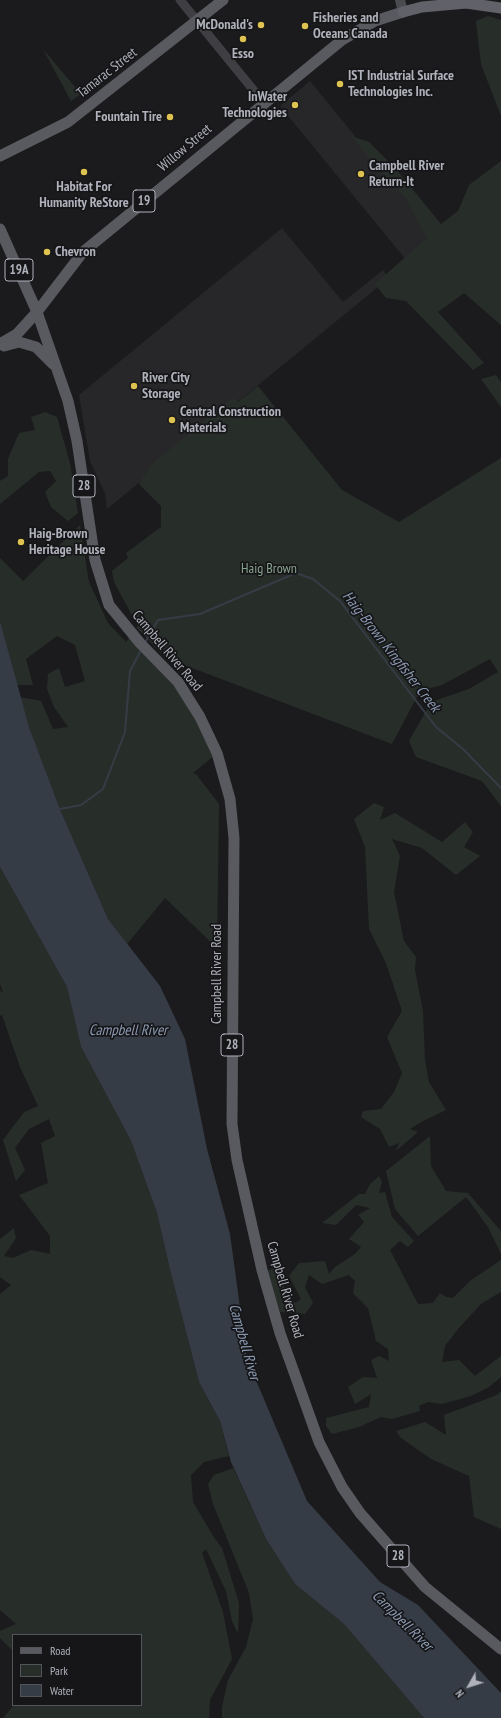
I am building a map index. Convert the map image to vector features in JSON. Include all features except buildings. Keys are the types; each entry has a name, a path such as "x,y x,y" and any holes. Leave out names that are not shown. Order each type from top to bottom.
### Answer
{"highway":[{"name":"19","path":"403,12 422,7 466,3 501,8"}],"main road":[{"name":"Tamarac Street","path":"0,156 68,122 223,0"},
{"path":"400,0 403,12"},
{"name":"Willow Street","path":"0,346 17,334 37,312 83,252 342,40 375,21 403,12"},
{"name":"19A","path":"0,230 37,312"},
{"name":"Campbell River Road","path":"37,312 68,401 77,441 95,560 110,605 140,643 178,682 200,717 216,753 230,799 234,838 232,1124 237,1160 260,1263 280,1333 319,1442 342,1487 360,1513 424,1587 501,1649"},
{"path":"0,346 19,342 36,347 56,367"}],"street":[{"path":"180,0 264,103"}],"shaded area":[{"path":"310,81 433,232 407,261 280,106"},
{"path":"282,228 343,302 383,270 389,278 107,509 105,494 90,461 79,395"}],"green space":[{"path":"488,16 501,20 501,116 481,64 476,21"},
{"path":"43,49 81,94 71,101"},
{"path":"351,136 369,142 396,169 441,224 458,211 469,185 501,161 501,325 464,293 438,312 484,363 473,370 406,301 386,298 375,284 427,238 406,199"},
{"path":"496,375 501,382 501,407 481,379"},
{"name":"Haig Brown","path":"258,386 342,490 399,522 501,458 501,806 482,781 416,757 409,741 431,702 469,689 498,672 490,659 442,685 420,691 392,744 166,658 137,628 138,622 134,619 114,582 112,571 128,558 126,553 161,527 161,506 139,484 152,464 232,398 238,402"},
{"path":"45,412 57,417 70,463 78,513 68,521 51,507 45,492 56,481 50,471 39,472 0,504 0,481 8,476 8,459 19,433 35,430 31,417"},
{"path":"80,525 89,582 108,623 126,642 131,636 157,657 216,754 193,773 196,774 219,804 217,948 165,898 127,944 108,919 60,809 29,727 20,697 41,701 53,729 68,727 54,707 47,689 48,674 59,668 65,687 85,681 75,645 57,636 26,659 33,685 17,685 0,621 0,558 23,581"},
{"path":"374,803 384,807 380,820 395,813 442,842 465,822 473,832 464,847 480,856 456,875 422,848 392,839 400,856 394,892 404,941 416,957 415,970 423,1011 425,1060 429,1082 446,1110 410,1129 418,1132 396,1151 399,1143 389,1147 380,1129 361,1117 363,1111 381,1109 394,1092 402,1073 387,1037 402,1011 386,963 369,929 365,847 354,819"},
{"path":"0,867 67,987 81,1047 131,1141 157,1213 199,1382 220,1421 229,1456 204,1462 191,1475 193,1502 213,1536 222,1548 239,1603 238,1634 232,1621 226,1591 206,1549 202,1553 223,1612 232,1659 210,1700 209,1718 3,1718 13,1706 142,1706 142,1634 12,1634 12,1650 0,1638 0,1631 16,1624 0,1610 0,1294 11,1285 0,1277 0,1239 14,1228 16,1238 4,1256 13,1258 31,1250 50,1254 50,1236 19,1195 48,1183 41,1143 55,1136 49,1119 29,1129 15,1148 25,1170 16,1181 3,1140 24,1112 38,1106 20,1067 2,1015 0,1016 0,991 3,992 0,984"},
{"path":"430,1136 431,1166 446,1191 468,1193 501,1231 501,1254 488,1227 466,1197 418,1236 395,1209 386,1171"},
{"path":"379,1176 382,1182 379,1193 385,1192 392,1217 414,1241 408,1247 400,1241 390,1250 418,1304 433,1303 440,1293 446,1297 453,1298 470,1281 501,1260 501,1292 481,1304 458,1329 445,1346 442,1362 459,1360 475,1376 501,1356 501,1377 489,1387 471,1396 442,1404 428,1402 419,1406 420,1411 392,1419 381,1417 359,1427 332,1434 326,1426 326,1418 369,1407 371,1394 355,1404 348,1387 363,1377 377,1378 371,1360 379,1356 389,1361 388,1349 376,1341 368,1308 353,1293 355,1281 349,1275 322,1284 309,1275 305,1287 313,1303 305,1314 280,1312 266,1272 277,1266 285,1289 295,1303 301,1299 289,1276 299,1263 325,1261 329,1274 335,1267 355,1254 361,1247 349,1239 364,1222 358,1215 370,1208 356,1205 336,1225 322,1223 359,1194 365,1194 370,1184"},
{"path":"501,1391 501,1529 474,1517 469,1476 431,1459 401,1438 396,1431 425,1422 446,1435 444,1415 497,1395"},
{"path":"233,1468 266,1539 295,1584 344,1624 424,1718 222,1718 222,1707 228,1680 246,1647 253,1619 249,1593 213,1504 208,1484 214,1475"}],"water":[{"name":"Campbell River","path":"0,621 29,727 60,809 108,919 160,986 185,1039 207,1149 230,1234 247,1359 307,1501 380,1582 418,1605 501,1693 501,1718 424,1718 344,1624 295,1584 266,1539 231,1462 220,1421 199,1382 157,1213 131,1141 81,1047 67,987 0,867"}],"waterway":[{"name":"Haig-Brown Kingfisher Creek","path":"146,641 158,620 200,614 296,573 313,579 340,601 436,727 463,749 501,788"},
{"name":"Haig-Brown Kingfisher Creek","path":"60,809 81,805 103,789 125,732 130,671 140,652"}],"place":[{"name":"McDonald's","path":"261,25"},
{"name":"Fisheries and Oceans Canada","path":"305,26"},
{"name":"Esso","path":"243,39"},
{"name":"IST Industrial Surface Technologies Inc.","path":"340,84"},
{"name":"InWater Technologies","path":"295,105"},
{"name":"Fountain Tire","path":"170,117"},
{"name":"Habitat For Humanity ReStore","path":"84,172"},
{"name":"Campbell River Return-It","path":"361,174"},
{"name":"Chevron","path":"47,252"},
{"name":"River City Storage","path":"134,386"},
{"name":"Central Construction Materials","path":"172,420"},
{"name":"Haig-Brown Heritage House","path":"21,542"}]}
